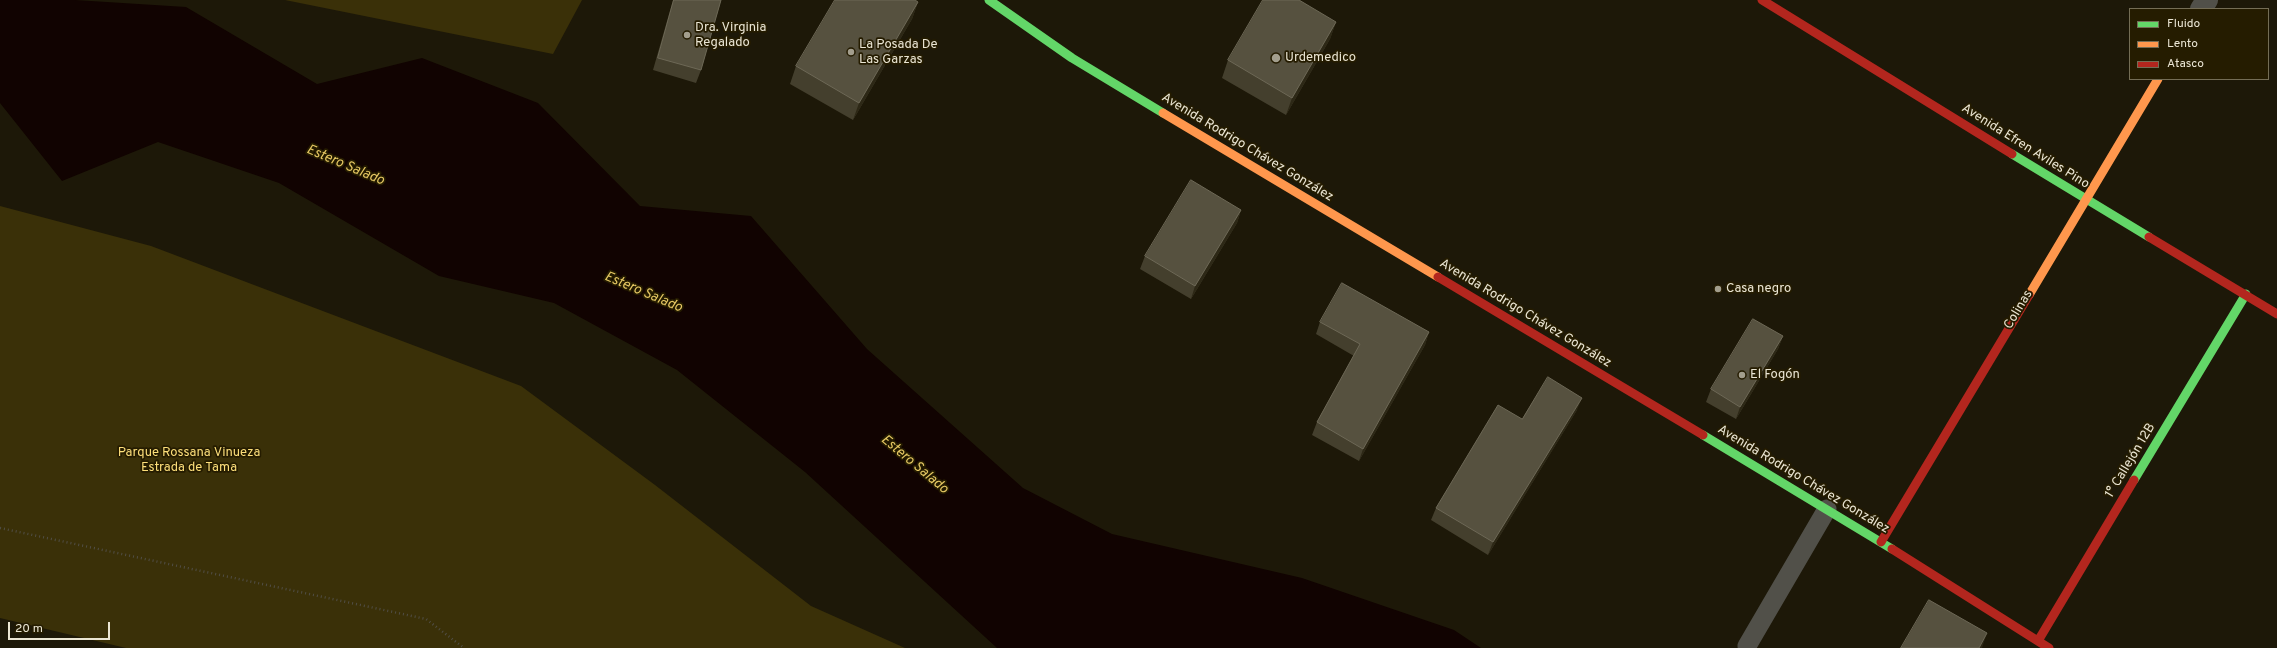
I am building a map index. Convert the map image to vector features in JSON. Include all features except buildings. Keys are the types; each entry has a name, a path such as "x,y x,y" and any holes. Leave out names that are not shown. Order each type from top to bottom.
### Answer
{"street":[{"name":"Avenida Rodrigo Chávez González","path":"989,0 1072,58 1827,509 2049,648"},
{"name":"Avenida Efren Aviles Pino","path":"1762,0 2085,199 2246,294 2277,314"},
{"name":"Colinas","path":"1880,542 2157,80"},
{"name":"1° Callejón 12B","path":"2038,641 2246,294"}],"lane":[{"path":"1747,646 1827,509"}],"path":[{"path":"0,528 426,619 464,648"}],"green space":[{"path":"285,0 582,0 553,54"},
{"name":"Parque Rossana Vinueza Estrada de Tama","path":"0,206 151,246 521,386 655,485 811,606 905,648 126,648 0,618"}],"water":[{"name":"Estero Salado","path":"0,0 75,0 186,7 317,84 422,58 538,103 640,206 751,216 867,349 1023,488 1112,534 1302,578 1454,630 1481,648 997,648 805,472 677,370 554,303 439,276 279,183 158,142 62,181 0,103"}],"traffic: fast":[{"path":"989,0 1072,58 1163,113"},
{"path":"2012,154 2149,237"},
{"path":"2134,480 2246,294"},
{"path":"1703,435 1892,549"}],"traffic: slow":[{"path":"2029,295 2157,80"},
{"path":"1163,113 1438,277"}],"traffic: jam":[{"path":"1762,0 2012,154"},
{"path":"2149,237 2277,314"},
{"path":"1438,277 1703,435"},
{"path":"1881,542 2029,295"},
{"path":"2038,641 2134,480"},
{"path":"1892,549 2049,648"}],"place":[{"name":"Dra. Virginia Regalado","path":"687,35"},
{"name":"La Posada De Las Garzas","path":"851,52"},
{"name":"Urdemedico","path":"1276,58"},
{"name":"Casa negro","path":"1718,289"},
{"name":"El Fogón","path":"1742,375"}]}
